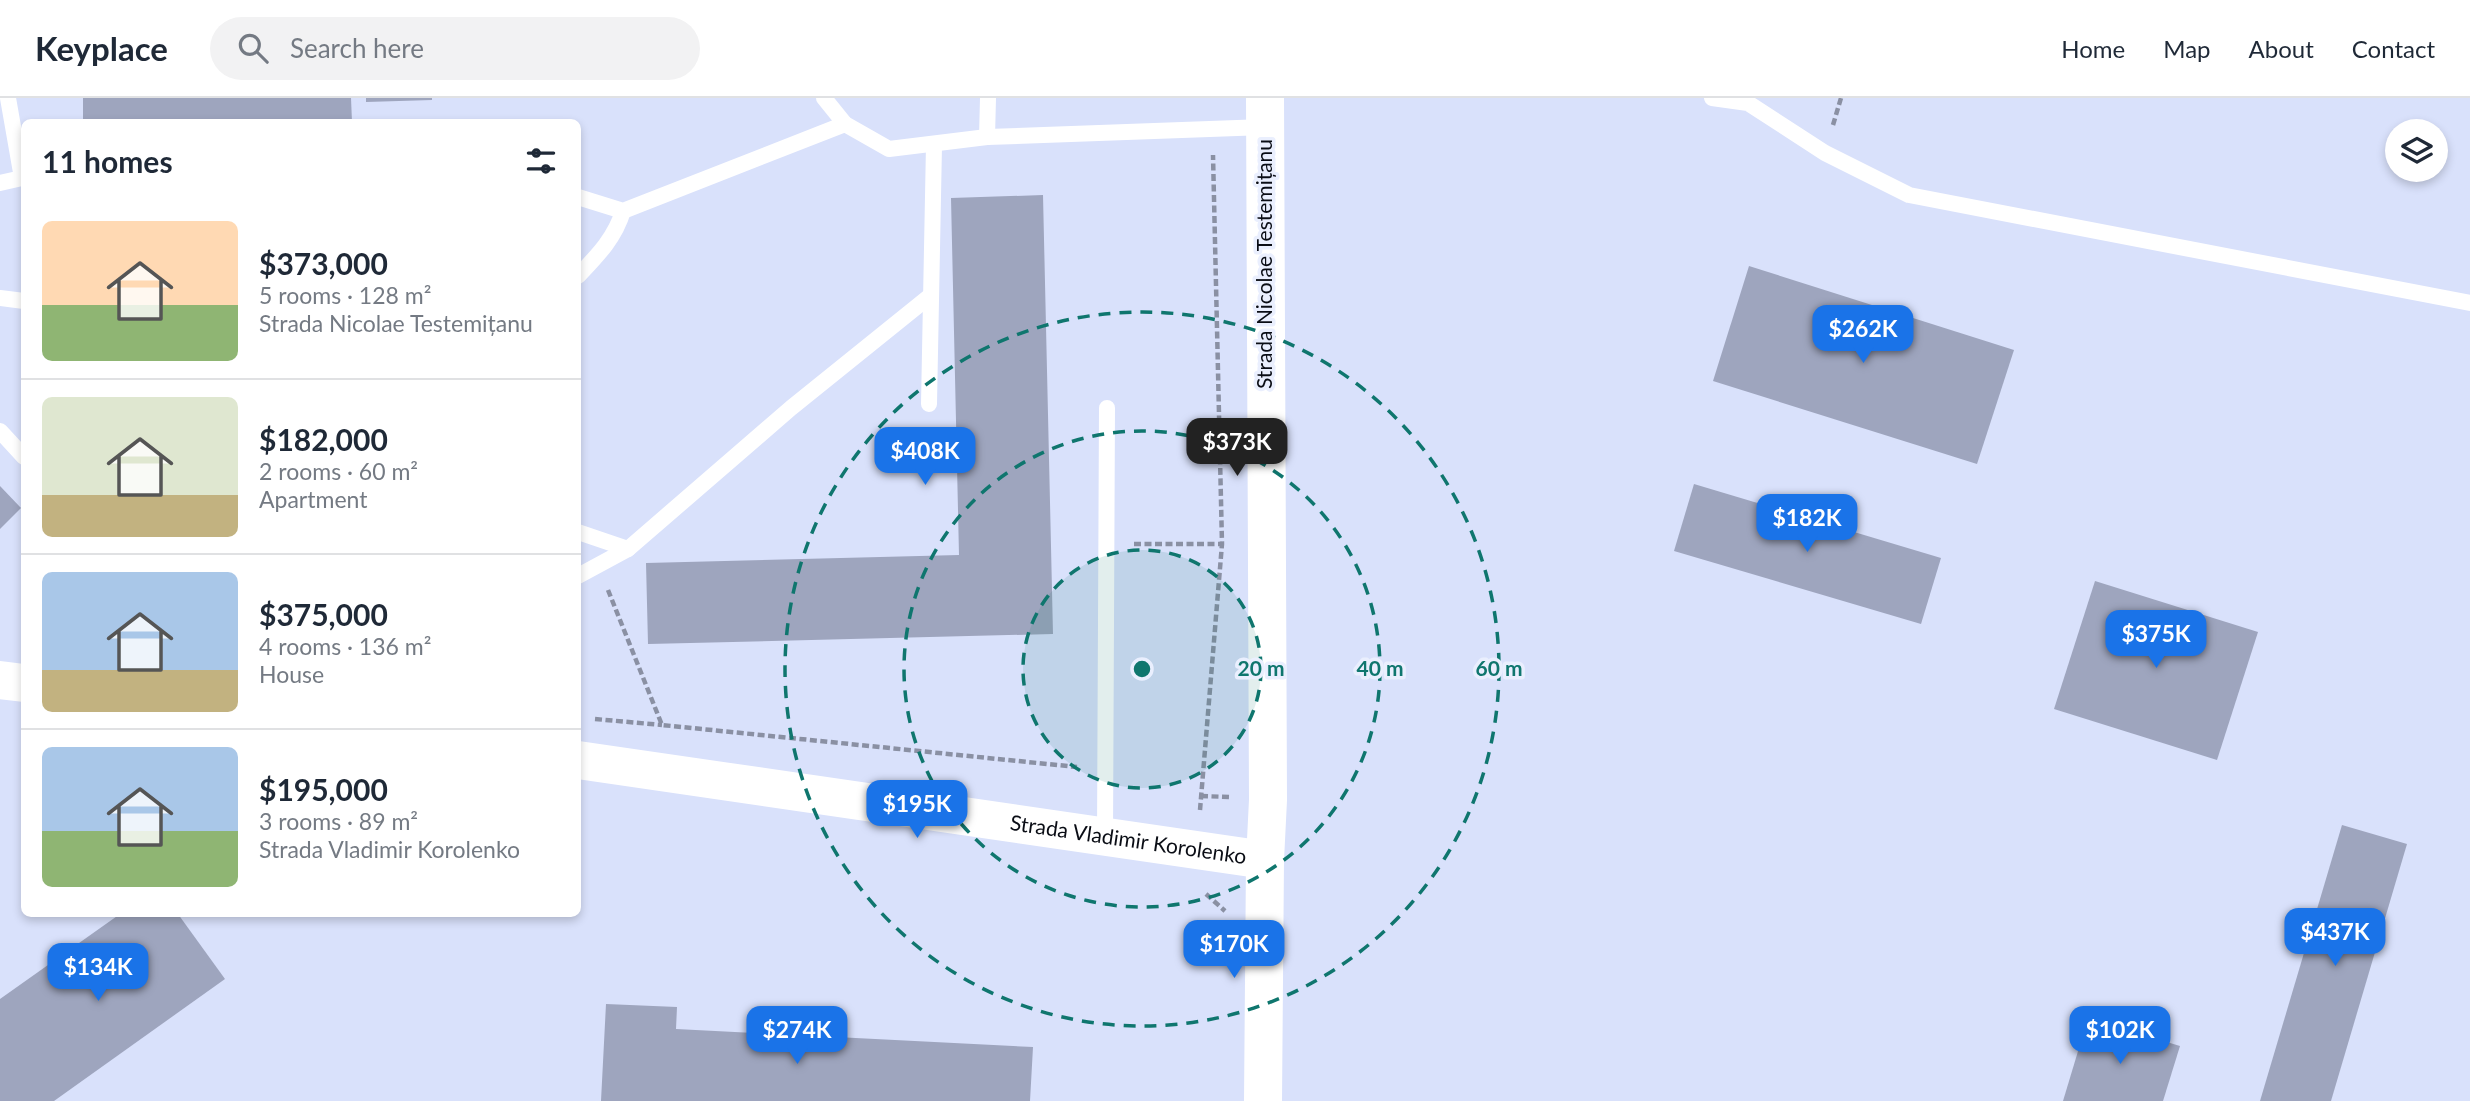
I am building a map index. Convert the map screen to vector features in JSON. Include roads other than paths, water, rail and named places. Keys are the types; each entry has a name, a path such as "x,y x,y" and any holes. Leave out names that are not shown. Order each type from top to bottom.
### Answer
{"main road":[{"name":"Strada Nicolae Testemițanu","path":"1263,1101 1268,800 1265,112"},
{"path":"0,680 21,683"},
{"name":"Strada Vladimir Korolenko","path":"581,760 1105,839 1265,860"}],"lane":[{"path":"8,98 21,168"},
{"path":"824,98 845,124 888,149 987,136 1212,129 1265,112"},
{"path":"987,136 988,98"},
{"path":"1712,98 1744,100 1825,153 1909,195 2470,303"},
{"path":"581,198 623,211 845,124"},
{"path":"929,404 934,145"},
{"path":"0,183 21,179"},
{"path":"581,273 617,229 623,211"},
{"path":"581,574 628,549 791,408 930,296"},
{"path":"0,298 21,301"},
{"path":"1105,839 1107,408"},
{"path":"0,431 21,454"},
{"path":"581,533 628,549"}]}
